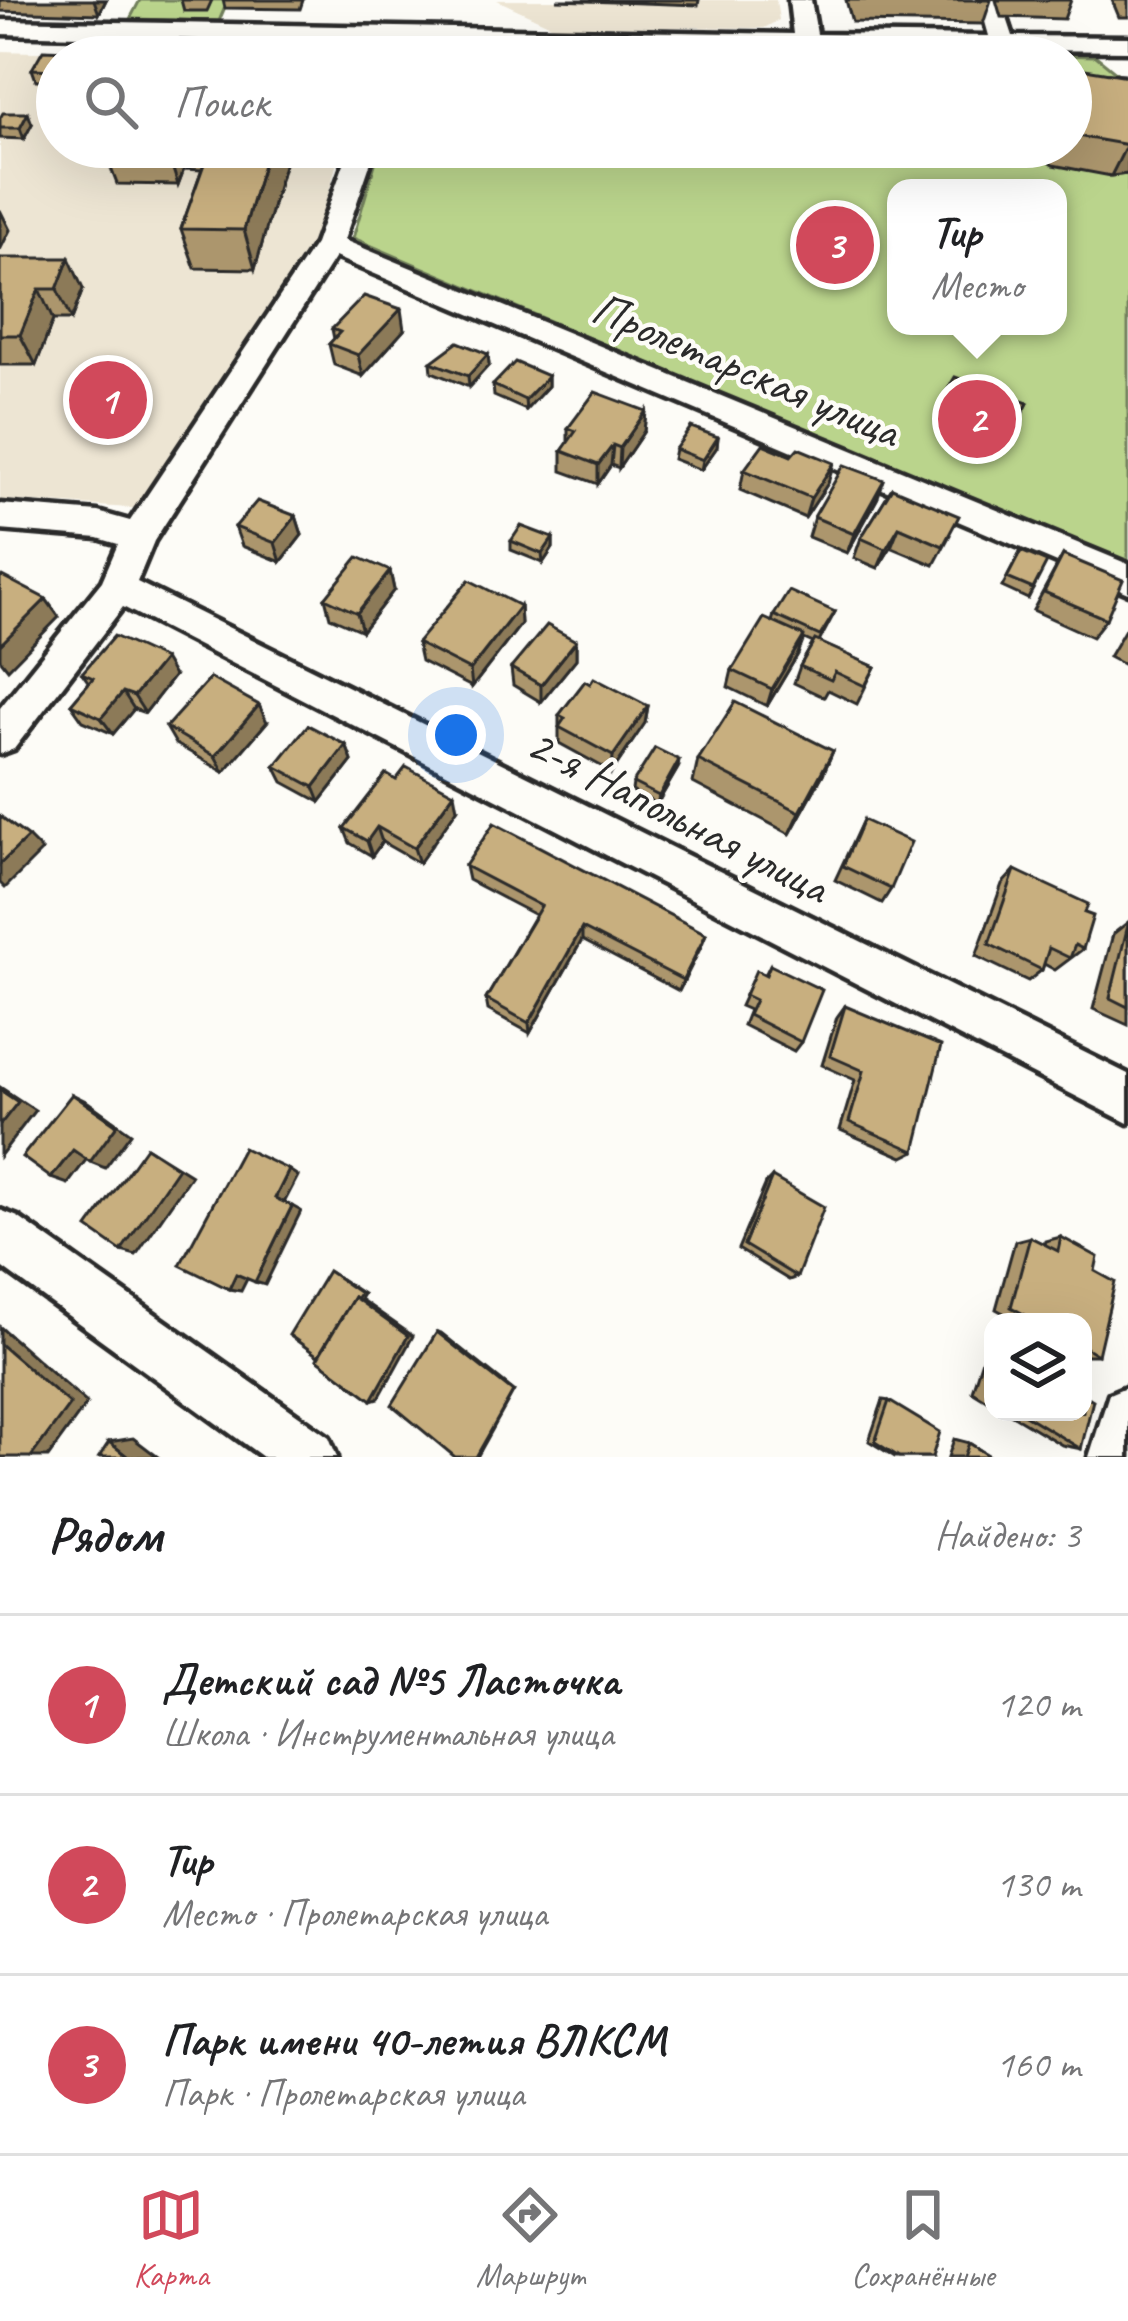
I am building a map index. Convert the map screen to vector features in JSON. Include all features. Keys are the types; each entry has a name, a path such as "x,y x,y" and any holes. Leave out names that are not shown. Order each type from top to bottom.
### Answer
{"street":[{"path":"800,0 805,36"},
{"path":"989,0 1002,36"},
{"path":"408,36 430,10"},
{"path":"0,27 179,36"},
{"path":"1092,43 1128,44"},
{"path":"0,736 118,588 138,537 329,244 356,168"},
{"name":"Пролетарская улица","path":"329,244 1128,579"},
{"path":"0,518 98,525 138,537"},
{"name":"2-я Напольная улица","path":"118,588 1128,1100"},
{"path":"0,1235 309,1457"},
{"path":"1117,1457 1128,1413"}],"shaded area":[{"path":"497,0 776,0 779,20 764,28 553,26"},
{"path":"0,51 36,52 36,168 335,168 316,241 147,509 0,500"}],"green space":[{"path":"140,0 228,0 219,21 130,19"},
{"path":"1092,56 1096,56 1128,82 1128,566 353,238 374,168 1092,168"}],"building":[{"path":"1092,70 1128,76 1128,145 1092,139"},
{"path":"3,113 28,113 20,128 0,128"},
{"path":"203,168 262,168 244,230 181,229"},
{"path":"0,258 69,258 57,289 39,289 20,335 0,335"},
{"path":"364,296 401,309 358,355 329,344 340,332 332,329"},
{"path":"458,342 488,354 468,376 431,362"},
{"path":"515,362 548,376 525,400 493,385"},
{"path":"955,377 1028,403 1018,421 945,394"},
{"path":"595,392 646,411 620,448 613,445 598,465 562,451 576,431 568,428"},
{"path":"691,427 718,437 703,460 675,449"},
{"path":"763,444 791,456 798,448 834,463 811,498 744,470"},
{"path":"844,465 884,480 854,534 814,517"},
{"path":"892,488 959,516 943,546 899,527 886,549 861,538"},
{"path":"257,501 296,516 275,543 235,527"},
{"path":"521,526 553,538 542,554 511,541"},
{"path":"1021,551 1047,562 1033,589 1007,578"},
{"path":"1063,555 1123,580 1106,619 1044,592"},
{"path":"358,557 390,571 357,613 325,598"},
{"path":"0,578 46,599 0,645"},
{"path":"469,580 520,606 470,670 417,643"},
{"path":"789,591 835,612 820,636 774,615"},
{"path":"764,618 804,636 772,689 732,670"},
{"path":"547,625 576,641 541,685 511,668"},
{"path":"114,636 164,659 134,696 123,692 101,718 71,704 93,678 82,673"},
{"path":"815,640 875,667 865,686 835,672 831,680 800,666"},
{"path":"210,678 259,705 215,756 166,727"},
{"path":"594,678 648,706 613,756 559,727 565,718 559,715 585,681 590,684"},
{"path":"735,702 833,751 800,812 698,760"},
{"path":"308,725 346,745 314,787 275,766"},
{"path":"655,748 679,760 659,796 633,783"},
{"path":"406,767 454,793 414,848 377,827 367,841 344,828 386,774 396,780"},
{"path":"0,816 28,837 0,864"},
{"path":"863,820 911,842 891,889 843,866"},
{"path":"494,823 706,934 683,980 582,928 529,1023 486,999 541,906 465,866"},
{"path":"1015,870 1088,904 1085,913 1093,916 1083,949 1075,945 1070,958 1049,948 1042,970 989,944"},
{"path":"1128,925 1128,1007 1110,998"},
{"path":"770,965 822,990 801,1042 748,1015 755,1000 745,995 756,970 766,975"},
{"path":"845,1006 941,1046 915,1151 849,1122 864,1071 830,1056"},
{"path":"0,1090 18,1102 0,1125"},
{"path":"72,1094 117,1125 90,1162 73,1150 51,1178 22,1157"},
{"path":"146,1147 178,1168 121,1251 88,1228"},
{"path":"243,1148 289,1170 275,1198 292,1206 255,1282 236,1274 229,1289 180,1265"},
{"path":"772,1177 824,1207 797,1277 744,1245"},
{"path":"1030,1237 1058,1251 1061,1237 1098,1257 1095,1271 1115,1282 1098,1355 1092,1351 1092,1313 1022,1313 1011,1307"},
{"path":"328,1271 360,1293 318,1356 289,1335"},
{"path":"354,1297 408,1336 372,1400 317,1359"},
{"path":"437,1332 513,1392 476,1457 455,1457 392,1405"},
{"path":"0,1344 70,1404 31,1457 0,1457"},
{"path":"889,1401 940,1432 932,1457 899,1457 875,1442"},
{"path":"1035,1421 1088,1421 1081,1449"},
{"path":"109,1442 128,1457 99,1457"},
{"path":"969,1443 991,1457 964,1457"}],"place":[{"name":"Парк имени 40-летия ВЛКСМ","path":"835,245"},
{"name":"Детский сад №5 Ласточка","path":"108,400"},
{"name":"Тир","path":"977,419"}]}
